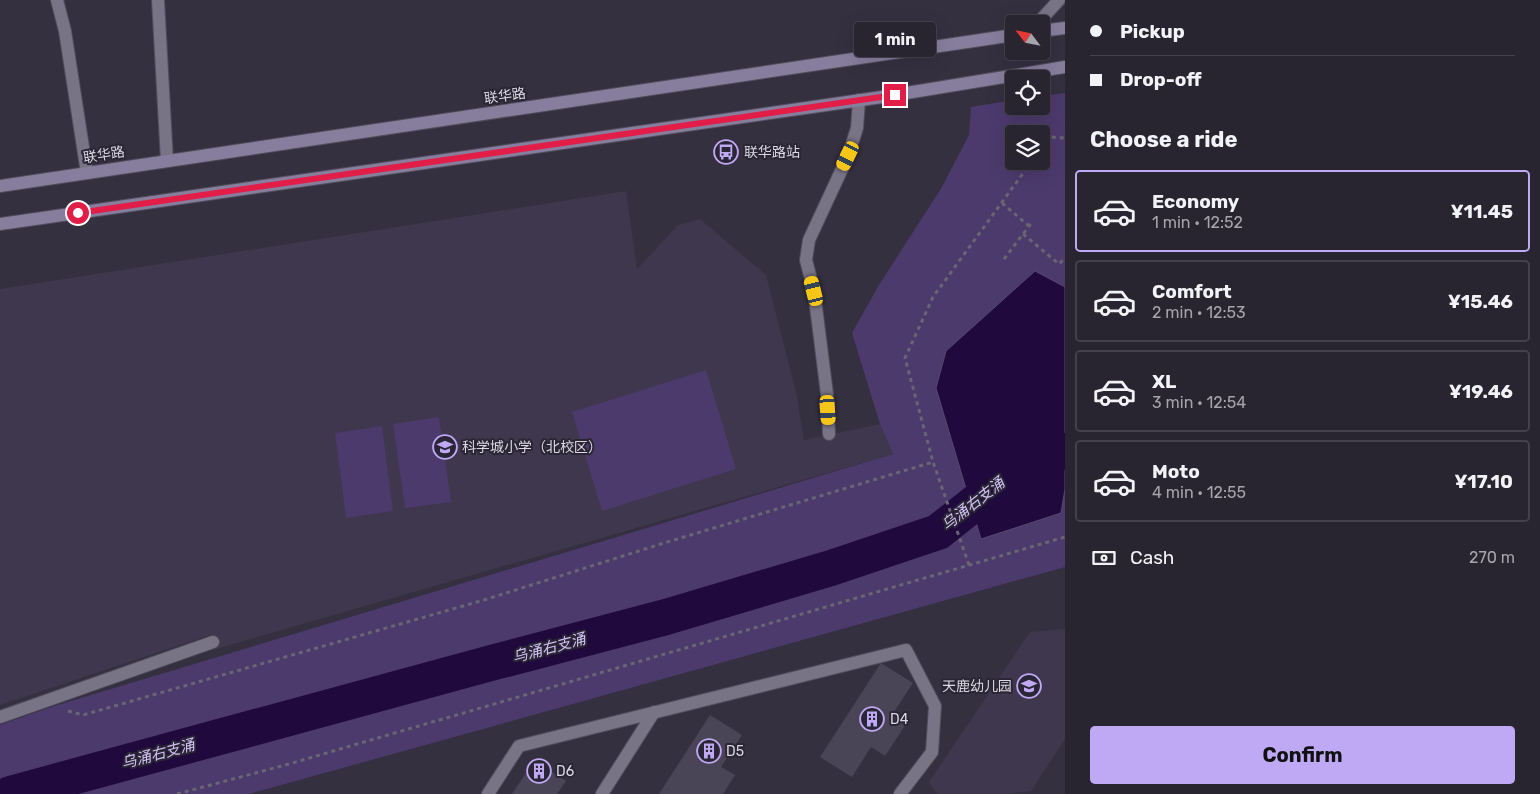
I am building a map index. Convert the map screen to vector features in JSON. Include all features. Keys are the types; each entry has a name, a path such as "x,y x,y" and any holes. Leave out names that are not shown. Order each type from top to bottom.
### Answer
{"street":[{"path":"58,0 65,31 87,173"},
{"path":"158,0 166,161"},
{"path":"1045,15 1058,0"},
{"path":"1050,30 1065,28"},
{"name":"联华路","path":"0,186 1005,36"},
{"path":"0,224 860,100 1065,67"},
{"path":"829,434 827,394 814,291 806,260 809,240 848,156 857,128 860,100"},
{"path":"0,717 214,642"},
{"path":"488,794 519,746 906,650 935,706 932,752 900,794"},
{"path":"602,794 654,712"}],"path":[{"path":"1050,137 1065,138"},
{"path":"968,565 933,462 905,358 933,298 1026,170"},
{"path":"1002,203 1029,226"},
{"path":"1004,259 1033,221"},
{"path":"1023,234 1060,264 1065,258"},
{"path":"65,710 83,715 484,600 664,543 933,462"},
{"path":"177,794 299,761 1065,537"}],"shaded area":[{"path":"1065,93 1065,567 249,794 0,794 0,725 51,707 893,454 880,424 852,333 879,285 942,187 969,135 971,107 1005,101 1005,115 1050,115 1050,95"},
{"name":"科学城小学（北校区）","path":"626,191 637,269 678,225 700,219 766,275 796,392 804,440 880,424 893,454 216,649 210,635 0,705 0,289"},
{"path":"706,370 736,469 602,511 572,412"},
{"path":"439,417 451,502 405,508 393,424"},
{"path":"382,426 393,511 346,518 335,433"},
{"name":"天鹿幼儿园","path":"1065,629 1065,739 1031,791 1006,794 937,794 929,782 1030,632"}],"water":[{"path":"1035,271 1065,287 1065,489 1061,513 981,539 936,388 946,351"}],"building":[{"name":"D4","path":"881,663 913,683 892,715 906,724 885,756 871,747 852,777 820,757"},
{"name":"D5","path":"710,715 742,735 721,767 735,775 723,794 659,794"},
{"name":"D6","path":"534,761 566,781 557,794 512,794"}],"waterway":[{"name":"乌涌右支涌","path":"10,794 666,617 831,568 938,532 1028,461 1065,451"}],"place":[{"name":"联华路站","path":"726,152"},
{"name":"科学城小学（北校区）","path":"445,447"},
{"name":"天鹿幼儿园","path":"1029,686"},
{"name":"D4","path":"872,719"},
{"name":"D5","path":"709,751"},
{"name":"D6","path":"539,771"}],"route":[{"path":"78,213 895,95"}]}
